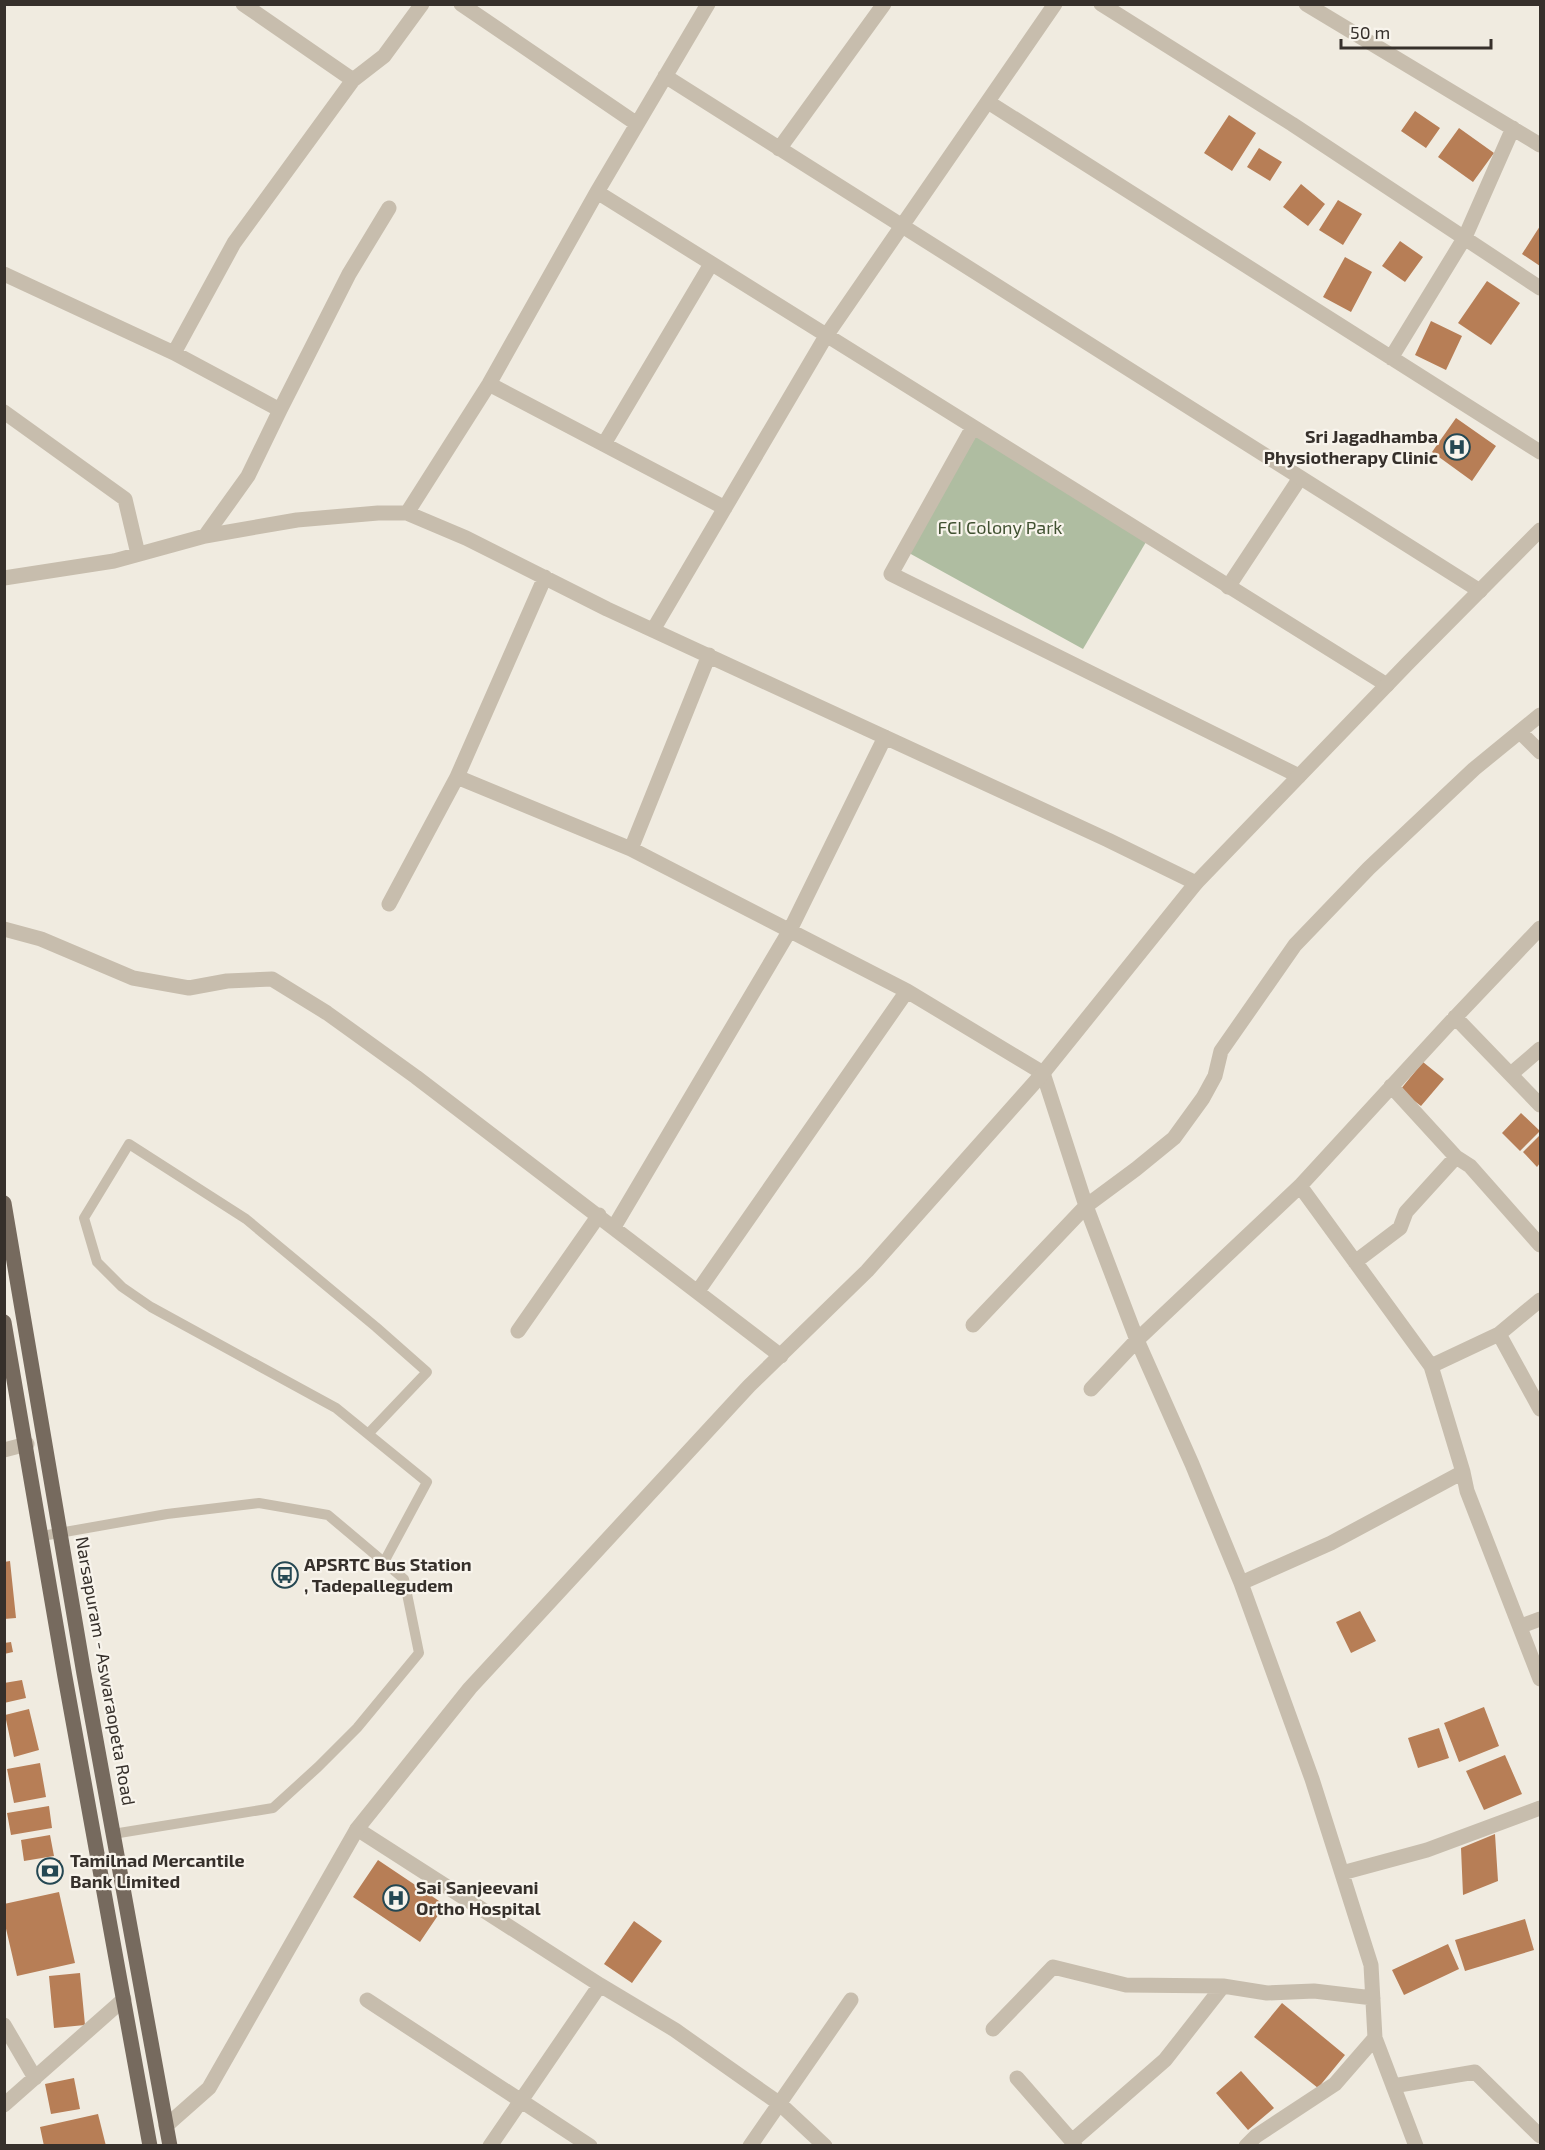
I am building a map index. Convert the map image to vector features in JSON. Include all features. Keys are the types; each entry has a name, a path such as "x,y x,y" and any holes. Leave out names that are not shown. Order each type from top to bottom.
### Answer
{"main road":[{"name":"Narsapuram - Aswaraopeta Road","path":"4,1203 113,1834 170,2145"},
{"path":"4,1322 12,1395 27,1444 150,2145"}],"street":[{"path":"243,4 353,80"},
{"path":"174,353 234,243 353,80 384,56 422,4"},
{"path":"461,4 637,124"},
{"path":"407,513 489,384 597,192 708,4"},
{"path":"778,149 884,4"},
{"path":"653,630 826,336 1055,4"},
{"path":"1101,4 1292,124 1540,288"},
{"path":"1306,4 1540,145"},
{"path":"665,76 1480,591"},
{"path":"988,102 1540,452"},
{"path":"1391,358 1465,237 1513,128"},
{"path":"597,192 1387,685"},
{"path":"205,536 248,476 349,274 389,208"},
{"path":"604,444 711,264"},
{"path":"4,274 174,353 279,410"},
{"path":"489,384 725,508"},
{"path":"4,412 125,499 138,554"},
{"path":"973,427 891,574 1299,776"},
{"path":"1228,587 1300,478"},
{"path":"4,578 114,561 205,536 297,520 378,513 407,513 466,538 653,630 885,736 1196,883"},
{"path":"166,2126 209,2088 357,1829 470,1688 741,1395 867,1271 1043,1073 1196,883 1540,530"},
{"path":"389,904 457,777 545,578"},
{"path":"631,849 709,656"},
{"path":"973,1326 1086,1206 1174,1138 1203,1098 1215,1076 1221,1051 1295,945 1474,769 1540,715"},
{"path":"1520,732 1540,752"},
{"path":"614,1227 790,930 885,736"},
{"path":"457,777 631,849 907,991 1043,1073 1086,1206 1137,1340 1192,1464 1241,1584 1312,1779 1371,1965 1375,2038 1416,2145"},
{"path":"1091,1389 1137,1340 1299,1186 1540,928"},
{"path":"4,929 41,939 134,978 189,988 227,981 272,979 327,1013 599,1215 781,1356"},
{"path":"698,1291 907,991"},
{"path":"1455,1017 1540,1105"},
{"path":"1511,1074 1540,1049"},
{"path":"1391,1086 1456,1157 1470,1166 1540,1245"},
{"path":"1355,1262 1400,1228 1406,1212 1456,1157"},
{"path":"1299,1186 1431,1366 1467,1491 1540,1679"},
{"path":"518,1331 599,1215"},
{"path":"1431,1366 1499,1334 1540,1300"},
{"path":"1499,1334 1540,1409"},
{"path":"4,1450 27,1444"},
{"path":"1241,1584 1331,1544 1463,1472"},
{"path":"1521,1626 1540,1619"},
{"path":"1342,1873 1427,1850 1540,1808"},
{"path":"357,1829 600,1985 675,2030 780,2104 825,2145"},
{"path":"993,2029 1053,1967 1126,1985 1223,1986 1267,1993 1314,1991 1372,1998"},
{"path":"490,2145 600,1985"},
{"path":"1017,2078 1074,2143 1165,2060 1223,1986"},
{"path":"4,2105 124,1999"},
{"path":"367,2000 519,2101 590,2145"},
{"path":"750,2145 851,2000"},
{"path":"4,2025 35,2078"},
{"path":"1246,2145 1335,2084 1375,2038"},
{"path":"1393,2086 1475,2072 1540,2136"}],"lane":[{"path":"368,1434 427,1372 246,1219 129,1144 84,1218 97,1262 122,1287 152,1307 336,1408 427,1482 384,1562"},
{"path":"42,1536 167,1514 259,1503 328,1515 404,1579 419,1653 357,1728 273,1808 113,1834"},
{"path":"98,1858 117,1856"}],"green space":[{"name":"FCI Colony Park","path":"976,436 1146,542 1083,649 909,553"}],"building":[{"path":"1415,111 1440,128 1426,148 1401,131"},
{"path":"1229,115 1256,133 1232,171 1204,153"},
{"path":"1459,128 1494,153 1473,182 1438,157"},
{"path":"1259,148 1282,162 1270,181 1247,167"},
{"path":"1301,184 1325,204 1308,226 1283,207"},
{"path":"1338,200 1362,214 1343,245 1319,230"},
{"path":"1540,226 1540,266 1522,254"},
{"path":"1400,241 1423,257 1405,282 1382,266"},
{"path":"1345,257 1372,272 1351,312 1323,297"},
{"path":"1487,281 1520,303 1491,345 1458,323"},
{"path":"1431,321 1462,336 1446,370 1415,355"},
{"path":"1456,418 1496,446 1472,481 1432,452"},
{"path":"1423,1062 1444,1079 1421,1106 1400,1090"},
{"path":"1521,1113 1540,1131 1520,1151 1502,1133"},
{"path":"1540,1135 1540,1163 1537,1167 1523,1152"},
{"path":"10,1561 16,1618 4,1619 4,1562"},
{"path":"1360,1611 1376,1641 1351,1653 1336,1622"},
{"path":"11,1642 13,1652 4,1654 4,1643"},
{"path":"22,1680 26,1698 4,1703 4,1683"},
{"path":"1484,1707 1499,1746 1459,1762 1444,1723"},
{"path":"29,1709 39,1750 14,1757 5,1715"},
{"path":"1439,1728 1449,1758 1418,1768 1408,1738"},
{"path":"1505,1755 1522,1794 1484,1810 1466,1771"},
{"path":"40,1763 46,1797 14,1803 7,1769"},
{"path":"49,1806 52,1828 11,1835 7,1813"},
{"path":"1495,1834 1498,1881 1463,1895 1461,1848"},
{"path":"50,1835 54,1856 24,1861 21,1840"},
{"path":"60,1860 63,1876 51,1879 48,1862"},
{"path":"378,1860 445,1905 420,1942 353,1897"},
{"path":"59,1892 75,1963 17,1976 4,1920 4,1904"},
{"path":"1525,1919 1534,1950 1465,1971 1455,1940"},
{"path":"634,1921 662,1941 632,1983 604,1964"},
{"path":"1448,1944 1459,1969 1404,1995 1392,1970"},
{"path":"80,1973 85,2025 54,2028 49,1976"},
{"path":"1282,2003 1345,2055 1318,2088 1254,2037"},
{"path":"1241,2071 1274,2108 1248,2130 1216,2093"},
{"path":"74,2078 80,2109 51,2114 45,2084"},
{"path":"98,2114 106,2146 44,2146 40,2127"}],"place":[{"name":"Sri Jagadhamba Physiotherapy Clinic","path":"1457,447"},
{"name":"APSRTC Bus Station , Tadepallegudem","path":"285,1575"},
{"name":"Tamilnad Mercantile Bank Limited","path":"50,1871"},
{"name":"Sai Sanjeevani Ortho Hospital","path":"396,1898"}]}
